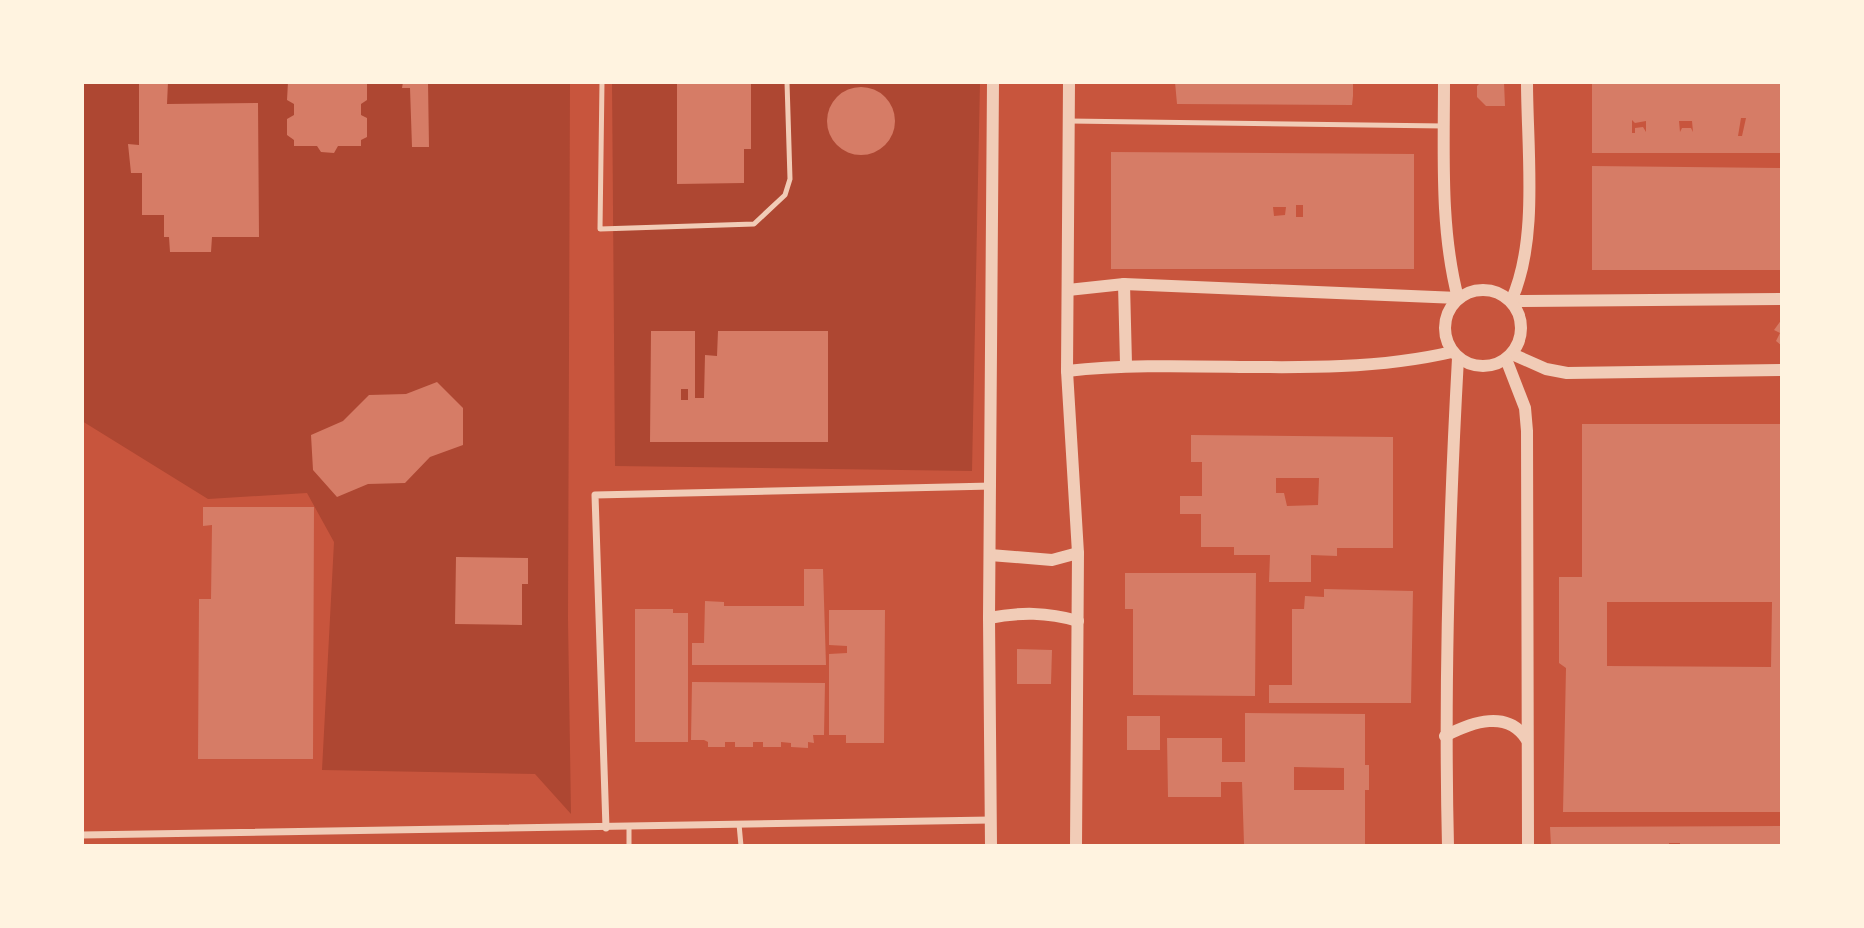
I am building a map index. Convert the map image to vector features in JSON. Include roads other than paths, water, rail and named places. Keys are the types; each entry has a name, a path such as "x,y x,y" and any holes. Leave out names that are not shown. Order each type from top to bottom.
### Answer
{"street":[{"path":"991,846 989,618 993,82"},
{"path":"1069,82 1068,371 1078,553 1076,846"},
{"path":"1444,82 1447,234 1450,265 1458,298 1444,324 1446,339 1455,355 1445,736 1448,846"},
{"path":"1511,300 1520,280 1528,232 1527,82"},
{"path":"1068,290 1124,284 1458,298 1475,290 1485,290 1494,291 1511,300 1782,299"},
{"path":"1124,284 1126,364"},
{"path":"1511,300 1520,317 1522,330 1509,357 1525,408 1527,431 1528,846"},
{"path":"1068,371 1126,364 1387,365 1455,355 1482,366 1509,357 1567,373 1667,369 1782,370"},
{"path":"606,828 595,495 992,486"},
{"path":"990,555 1052,560 1078,553"},
{"path":"989,618 1020,612 1054,614 1078,621"},
{"path":"1445,736 1466,725 1496,721 1510,723 1522,731 1527,741"},
{"path":"82,835 991,820"}],"lane":[{"path":"602,82 600,229 754,224 785,195 790,179 787,82"},
{"path":"1069,121 1444,126"},
{"path":"739,824 741,846"},
{"path":"629,827 629,846"}]}
